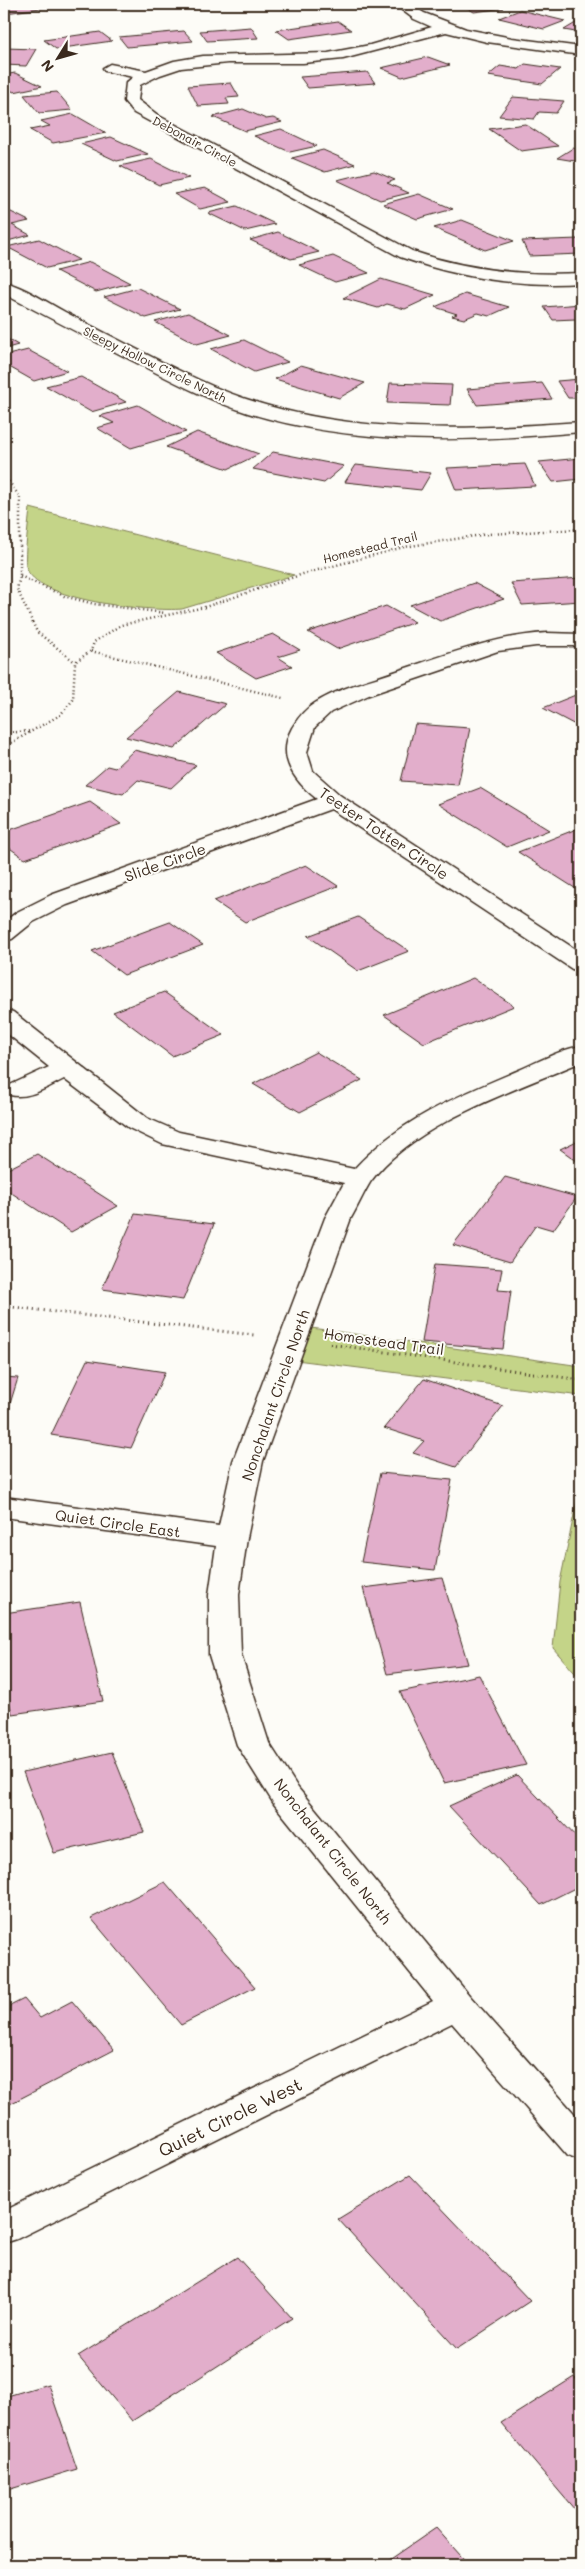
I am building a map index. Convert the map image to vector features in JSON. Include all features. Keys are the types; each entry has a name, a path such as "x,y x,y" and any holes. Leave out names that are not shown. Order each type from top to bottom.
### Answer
{"street":[{"path":"401,4 416,14 447,27 495,40 581,51"},
{"path":"110,68 145,75 164,68 203,60 308,59 348,54 447,27"},
{"name":"Debonair Circle","path":"145,75 133,83 131,91 131,101 139,110 406,254 447,268 473,274 532,280 581,278"},
{"name":"Sleepy Hollow Circle North","path":"4,288 196,387 232,402 286,418 358,430 440,435 581,427"},
{"name":"Teeter Totter Circle","path":"581,640 532,641 492,646 353,693 322,708 306,724 298,739 297,751 300,767 312,784 333,801 581,964"},
{"name":"Slide Circle","path":"4,934 25,917 59,900 333,801"},
{"path":"4,1017 10,1024 138,1123 171,1138 360,1178"},
{"name":"Nonchalant Circle North","path":"581,1053 457,1106 416,1129 384,1152 360,1178 338,1218 248,1461 232,1538 224,1595 225,1655 253,1745 286,1796 457,2005 581,2146"},
{"path":"19,1090 67,1069"},
{"name":"Quiet Circle East","path":"4,1507 232,1538"},
{"name":"Quiet Circle West","path":"4,2228 457,2005"}],"path":[{"path":"4,475 12,483 20,497 20,576 17,589 29,619 37,632 75,662 73,700 60,715 4,747"},
{"name":"Homestead Trail","path":"75,662 92,651 94,642 121,625 205,606 303,574 404,547 488,534 581,529"},
{"name":"Homestead Trail","path":"20,576 64,596 94,604 169,613"},
{"path":"92,651 322,708"},
{"path":"4,733 35,731"},
{"name":"Homestead Trail","path":"4,1306 294,1340 581,1380"}],"green space":[{"path":"30,508 294,575 182,609 121,606 71,596 49,588 33,578 26,566"},
{"path":"297,1326 581,1366 581,1396 288,1359"},
{"path":"581,1481 581,1680 553,1648 560,1582"}],"building":[{"path":"4,4 59,4 61,5 6,13"},
{"path":"461,4 497,4 504,8 474,12"},
{"path":"520,10 565,21 544,29 499,18"},
{"path":"338,21 351,30 289,39 276,30"},
{"path":"579,21 581,22 581,33 564,30"},
{"path":"251,27 258,38 207,41 200,31"},
{"path":"184,31 193,41 127,47 119,37"},
{"path":"100,32 112,41 56,49 44,40"},
{"path":"5,48 36,49 26,66 4,65"},
{"path":"428,57 450,65 402,77 381,68"},
{"path":"525,64 560,69 542,84 488,76 500,66 519,69"},
{"path":"367,72 375,83 308,88 300,77"},
{"path":"15,73 42,86 14,92 4,87 4,75"},
{"path":"231,83 239,97 226,98 229,104 198,106 188,86"},
{"path":"57,92 72,110 39,113 24,95"},
{"path":"513,97 564,101 556,113 539,112 534,119 499,116"},
{"path":"243,109 266,119 273,118 282,122 245,131 213,117"},
{"path":"73,114 106,133 53,143 30,130 50,126 41,121"},
{"path":"525,124 558,146 521,151 489,129"},
{"path":"281,129 317,146 290,152 254,136"},
{"path":"111,137 148,154 117,161 81,144"},
{"path":"573,148 581,150 581,162 557,158"},
{"path":"323,150 355,164 325,172 292,158"},
{"path":"151,159 189,178 159,185 120,166"},
{"path":"374,171 395,180 387,183 409,193 380,200 337,180"},
{"path":"205,188 231,202 200,209 174,194"},
{"path":"419,194 453,209 417,219 383,204"},
{"path":"237,206 275,224 245,231 208,213"},
{"path":"9,211 29,221 12,225 30,235 4,242 4,212"},
{"path":"462,220 514,241 485,250 434,228"},
{"path":"278,232 319,252 291,259 250,240"},
{"path":"39,239 79,260 47,268 7,247"},
{"path":"579,239 581,254 529,256 522,241"},
{"path":"333,256 369,273 335,282 299,265"},
{"path":"90,262 130,283 96,292 56,271"},
{"path":"381,279 435,295 405,309 387,304 378,308 343,298"},
{"path":"138,288 180,309 146,318 104,297"},
{"path":"465,294 509,307 489,316 478,313 464,319 452,316 457,314 435,307"},
{"path":"581,304 581,327 575,319 553,320 544,307"},
{"path":"188,313 231,335 197,344 155,322"},
{"path":"4,337 18,345 4,349"},
{"path":"244,340 288,362 254,372 211,349"},
{"path":"28,350 67,371 34,381 4,364 4,356"},
{"path":"301,365 365,383 339,398 275,379"},
{"path":"81,377 126,402 91,412 46,386"},
{"path":"581,379 581,398 568,398 557,381"},
{"path":"390,383 452,385 450,405 387,403"},
{"path":"542,383 552,399 477,405 467,389"},
{"path":"138,405 186,432 131,448 97,428 114,423 100,416"},
{"path":"197,432 259,454 228,469 166,447"},
{"path":"273,452 344,466 324,483 253,469"},
{"path":"581,458 581,479 553,482 539,462"},
{"path":"525,464 535,486 456,490 447,468"},
{"path":"356,465 431,473 421,490 345,482"},
{"path":"581,578 581,601 522,605 511,583"},
{"path":"474,583 504,599 440,621 410,605"},
{"path":"386,606 415,622 337,649 308,632"},
{"path":"273,634 300,650 278,657 292,666 256,678 216,653"},
{"path":"179,692 226,704 174,749 126,737"},
{"path":"578,694 581,696 581,728 543,708"},
{"path":"415,724 470,728 458,785 401,781"},
{"path":"134,750 196,765 171,788 138,780 123,794 85,785 107,766 115,768"},
{"path":"480,788 549,830 507,847 438,804"},
{"path":"90,802 121,824 25,859 4,844 4,832"},
{"path":"579,828 581,830 581,892 518,852"},
{"path":"306,865 338,886 245,922 214,901"},
{"path":"358,917 409,951 358,971 308,936"},
{"path":"170,922 203,945 124,975 92,951"},
{"path":"473,978 514,1006 424,1043 384,1015"},
{"path":"164,992 224,1035 172,1056 113,1012"},
{"path":"316,1052 362,1080 300,1112 253,1084"},
{"path":"581,1139 581,1164 560,1149"},
{"path":"37,1154 118,1206 71,1232 4,1188 4,1171"},
{"path":"505,1177 577,1197 553,1230 536,1225 510,1262 453,1245"},
{"path":"135,1214 214,1224 183,1300 102,1289"},
{"path":"435,1264 502,1269 498,1290 511,1291 503,1349 422,1342"},
{"path":"87,1360 165,1372 131,1448 51,1435"},
{"path":"4,1377 18,1378 4,1423"},
{"path":"424,1379 503,1406 456,1467 413,1453 424,1441 384,1428"},
{"path":"380,1473 452,1480 435,1570 361,1562"},
{"path":"442,1578 468,1664 387,1674 363,1588"},
{"path":"80,1602 103,1701 12,1714 4,1676 4,1613"},
{"path":"479,1675 526,1765 444,1783 400,1692"},
{"path":"112,1752 144,1832 54,1853 23,1772"},
{"path":"517,1775 581,1842 581,1885 541,1905 449,1806"},
{"path":"165,1882 255,1987 181,2025 91,1918"},
{"path":"24,1999 40,2018 72,2001 114,2050 4,2107 4,2009"},
{"path":"410,2175 530,2301 457,2349 338,2219"},
{"path":"237,2257 292,2318 132,2421 78,2356"},
{"path":"574,2377 581,2385 581,2517 501,2423"},
{"path":"48,2384 77,2469 4,2491 4,2397"},
{"path":"436,2528 469,2565 382,2565"}]}
